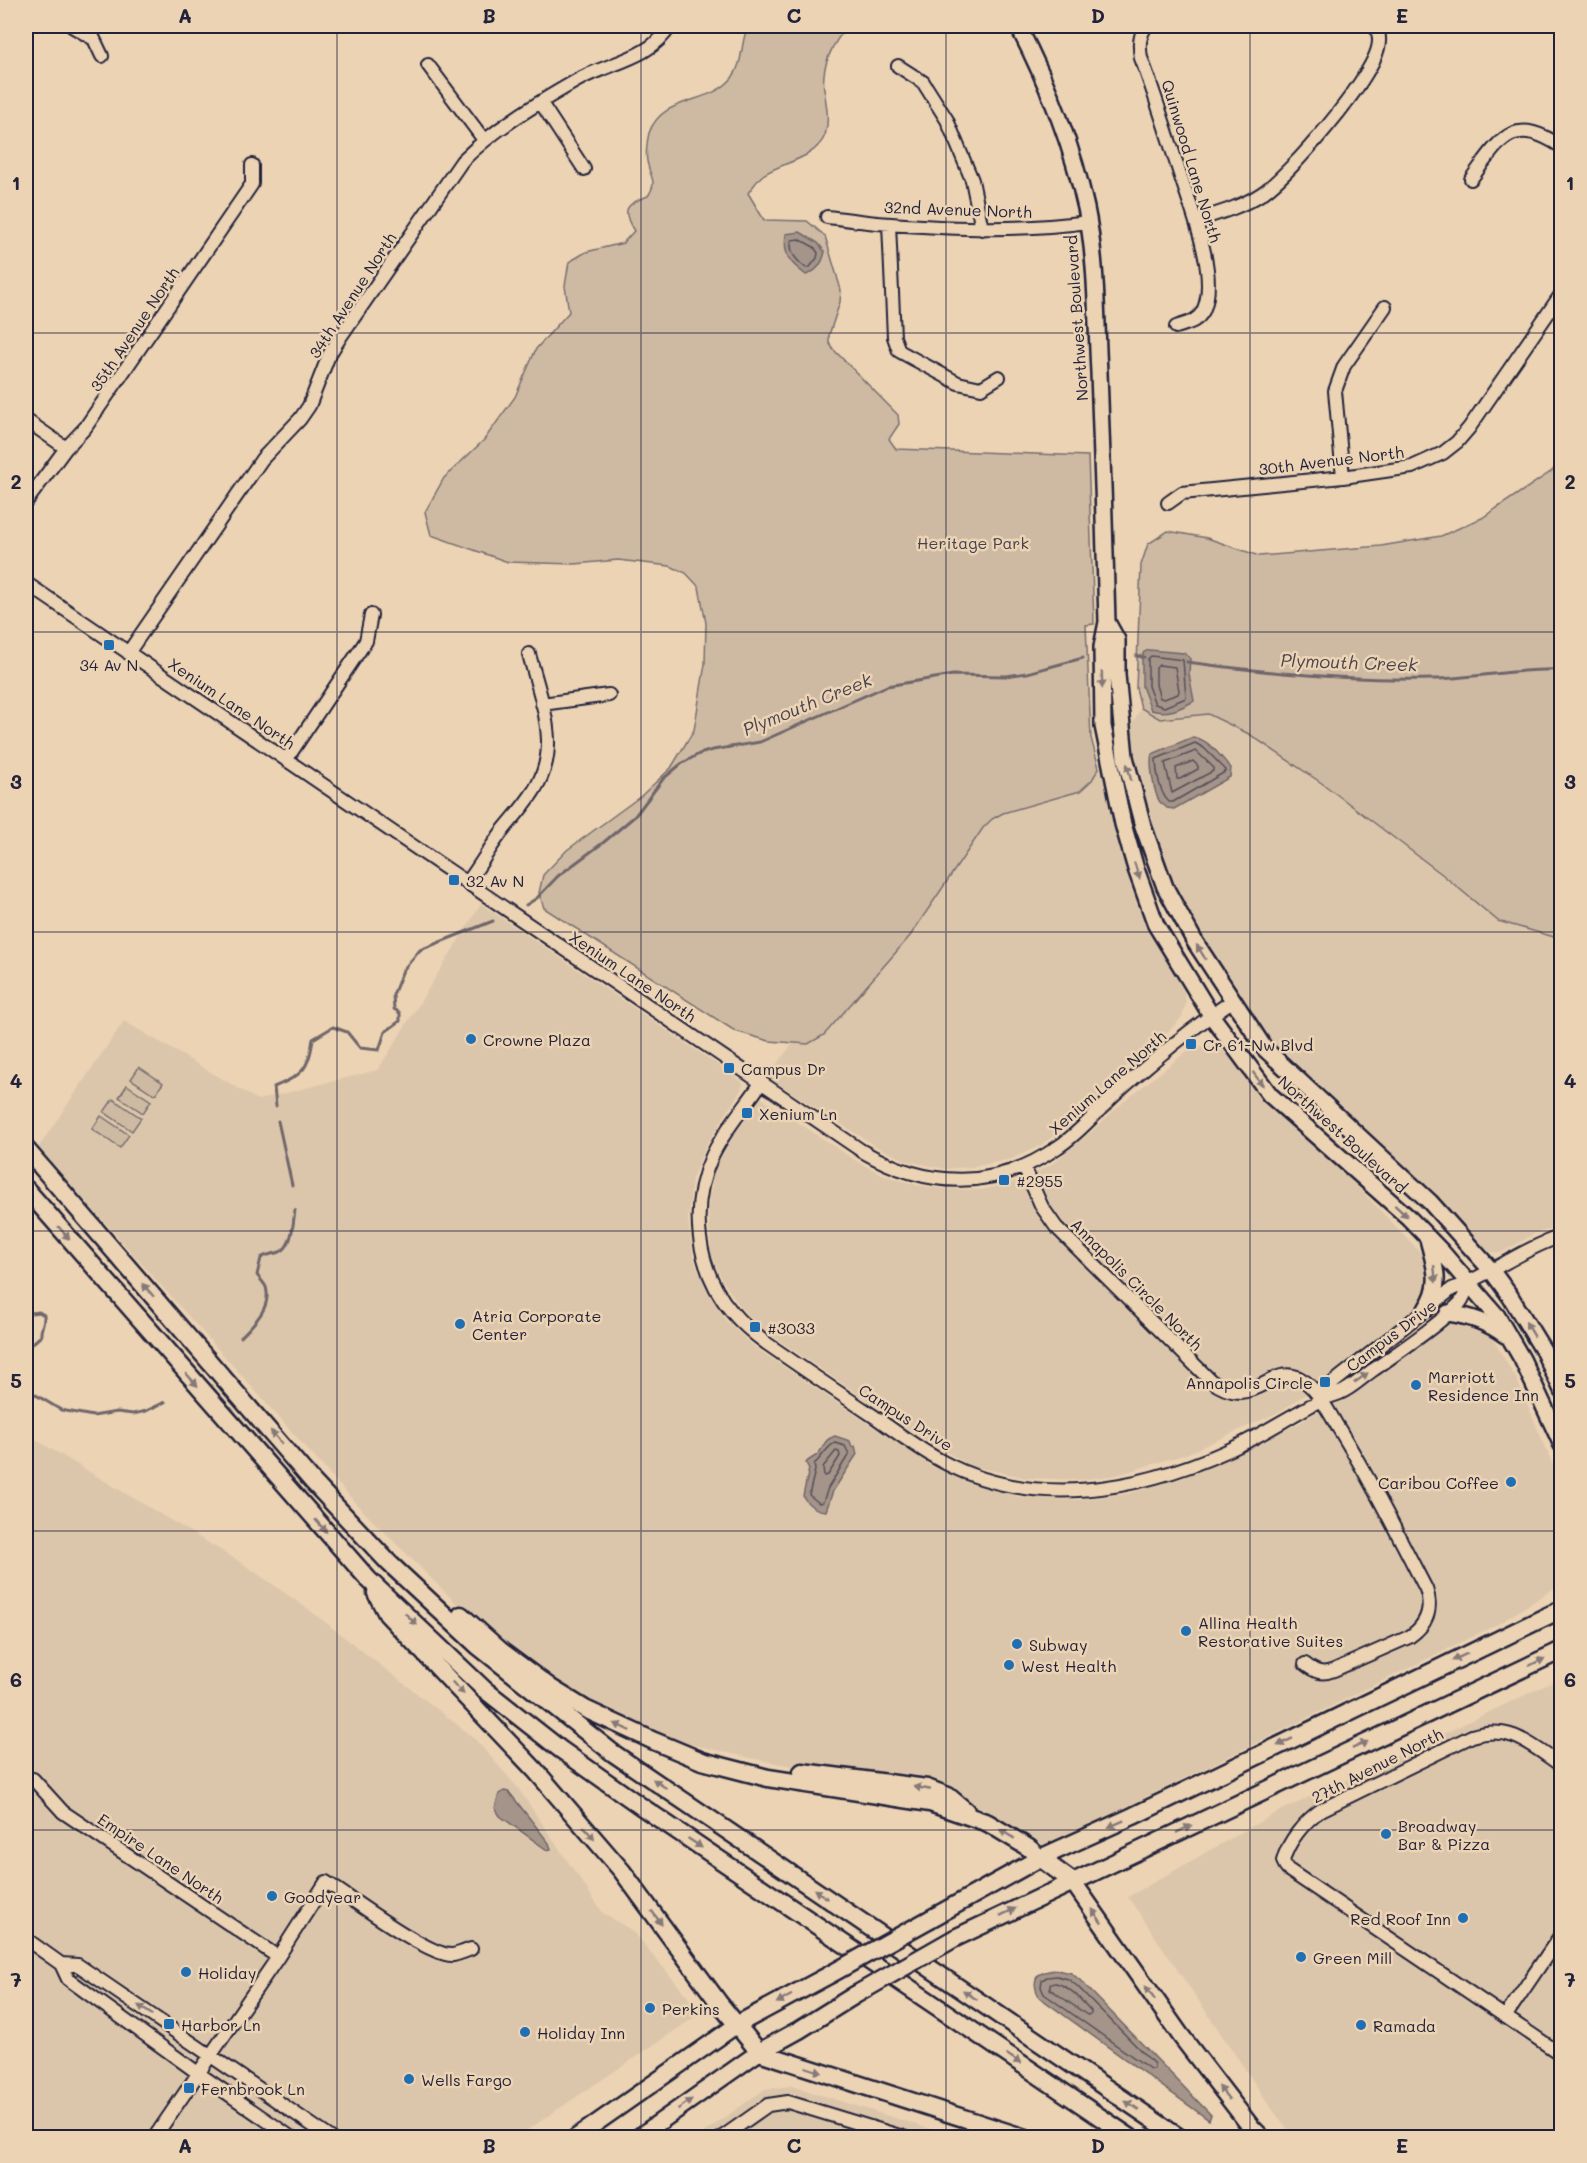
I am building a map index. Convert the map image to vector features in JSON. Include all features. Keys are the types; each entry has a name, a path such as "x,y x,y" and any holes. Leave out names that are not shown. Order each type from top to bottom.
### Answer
{"highway":[{"path":"26,1149 314,1482 389,1563 478,1646 613,1753 1180,2138"},
{"path":"26,1189 368,1579 485,1690 560,1749 651,1814 1131,2138"},
{"path":"314,1482 501,1651 551,1688 585,1709 702,1761 768,1778 930,1803 988,1823 1029,1848 1073,1882 1180,2036 1262,2138"},
{"path":"368,1579 387,1614 535,1770 622,1871 719,2003 759,2052 1024,2138"},
{"path":"1532,1623 1562,1597"},
{"path":"738,2024 1040,1858 1133,1816 1562,1609"},
{"path":"759,2052 955,1938 1562,1650"},
{"path":"847,2081 873,2099 989,2138"}],"main road":[{"name":"Northwest Boulevard","path":"1018,26 1059,114 1074,161 1088,222 1095,286 1107,622 1101,647 1103,726 1122,824 1156,925 1211,1015 1270,1095 1409,1218 1497,1317 1522,1359 1562,1445"},
{"name":"Northwest Boulevard","path":"1107,622 1117,640 1117,675 1125,757 1143,826 1165,887 1195,942 1265,1049 1430,1202 1491,1270 1543,1350 1562,1390"},
{"path":"1426,1310 1435,1296 1437,1284 1436,1268 1427,1236"},
{"path":"1448,1313 1464,1315 1481,1321 1510,1339"},
{"path":"575,2138 738,2024"},
{"path":"637,2138 759,2052"}],"street":[{"path":"72,26 94,39 102,56"},
{"name":"34th Avenue North","path":"128,653 262,459 300,419 309,406 329,355 462,161 484,140 578,80 640,54 654,45 666,34 670,26"},
{"name":"Quinwood Lane North","path":"1145,26 1139,47 1141,58 1197,220 1205,259 1208,291 1206,302 1197,320 1176,327"},
{"path":"1197,220 1221,213 1262,194 1295,163 1365,78 1379,47 1378,26"},
{"path":"428,65 484,140"},
{"path":"898,66 923,82 947,120 972,180 982,229"},
{"path":"541,103 584,169"},
{"path":"1471,179 1496,145 1513,133 1534,132 1544,135 1562,147"},
{"name":"35th Avenue North","path":"26,502 66,448 96,414 252,184 252,165"},
{"name":"32nd Avenue North","path":"827,217 889,224 982,229 1018,229 1088,222"},
{"path":"889,224 894,337 899,351 958,383 981,388 999,377"},
{"name":"30th Avenue North","path":"1168,503 1182,493 1342,477 1412,467 1443,453 1457,442 1562,293"},
{"path":"1342,477 1335,391 1344,366 1385,307"},
{"path":"26,420 66,448"},
{"name":"Xenium Lane North","path":"26,583 862,1151 884,1164 909,1174 935,1179 960,1180 984,1178 1024,1167 1060,1146 1145,1068 1232,1001"},
{"path":"286,760 366,641 371,615"},
{"path":"467,883 500,834 532,797 541,780 548,740 542,704 529,654"},
{"path":"542,704 609,695"},
{"name":"Campus Drive","path":"761,1083 713,1155 704,1178 700,1200 701,1248 718,1292 747,1329 766,1343 917,1446 973,1475 1034,1490 1066,1492 1129,1485 1227,1451 1274,1428 1320,1400 1342,1393 1461,1302 1469,1283"},
{"name":"Annapolis Circle North","path":"1024,1167 1042,1207 1056,1227 1210,1380 1226,1390 1245,1392 1254,1390 1280,1376 1289,1375 1299,1378 1309,1385 1320,1400 1356,1456 1382,1502 1429,1599 1429,1611 1425,1622 1409,1637 1325,1674 1305,1664"},
{"name":"Campus Drive","path":"1320,1400 1334,1382 1452,1289 1469,1283 1520,1253 1562,1236"},
{"name":"27th Avenue North","path":"1505,2017 1287,1869 1282,1861 1301,1828 1321,1810 1472,1736 1491,1731 1515,1735 1562,1766"},
{"name":"Empire Lane North","path":"33,1779 63,1812 278,1957"},
{"path":"154,2138 278,1957 326,1882 408,1937 430,1948 452,1955 471,1949"},
{"path":"1562,1933 1505,2017 1562,2055"},
{"path":"26,1939 61,1964 68,1979 292,2138"},
{"path":"61,1964 78,1965 331,2138"},
{"path":"721,2138 768,2105 788,2102 906,2138"}],"shaded area":[{"path":"1141,708 1160,719 1208,714 1249,734 1323,784 1443,875 1498,921 1561,939 1561,1227 1536,1233 1501,1253 1482,1249 1412,1174 1294,1066 1249,1014 1195,934 1162,867 1142,809 1127,733"},
{"path":"1099,768 1105,769 1114,826 1133,891 1146,922 1184,991 1186,1003 1182,1017 1171,1029 1136,1057 1066,1127 1041,1145 1012,1159 973,1167 945,1169 907,1161 877,1147 767,1077 793,1043 808,1044 824,1035 910,936 982,828 991,819 1091,780"},
{"path":"481,904 740,1080 743,1084 741,1090 706,1146 692,1179 688,1221 694,1260 707,1290 727,1322 756,1348 933,1467 971,1484 1020,1497 1074,1500 1126,1494 1180,1479 1298,1424 1448,1324 1462,1320 1477,1325 1491,1336 1516,1378 1561,1484 1561,1584 1500,1623 1055,1842 1042,1844 1031,1842 988,1817 958,1795 759,1760 664,1738 616,1717 547,1678 458,1605 360,1508 38,1148 124,1021 258,1100 378,1070"},
{"path":"1203,1046 1215,1047 1225,1052 1261,1093 1354,1183 1428,1260 1434,1286 1420,1306 1344,1369 1279,1412 1186,1454 1117,1475 1079,1480 1027,1478 971,1466 927,1441 762,1329 742,1309 722,1280 711,1254 708,1210 714,1169 729,1142 761,1098 858,1162 886,1176 917,1185 981,1190 1011,1183 1049,1166 1187,1051"},
{"path":"26,1434 242,1563 308,1609 473,1737 518,1788 603,1913 633,1931 701,2013 517,2137 26,2138"},
{"path":"1561,1678 1561,2137 1294,2137 1275,2113 1128,1897 1272,1815"},
{"path":"792,2086 956,2137 696,2138 765,2089"}],"green space":[{"name":"Heritage Park","path":"748,26 848,26 833,47 826,63 824,89 827,124 821,143 806,155 763,175 748,193 764,220 807,221 825,236 841,290 829,342 833,349 898,415 899,424 889,439 896,449 1088,456 1094,624 1086,625 1091,738 1099,768 1092,780 1080,791 1003,813 992,819 983,828 910,936 824,1035 808,1044 769,1041 735,1031 544,908 539,893 543,875 567,850 641,796 671,768 694,730 705,664 706,623 699,587 686,573 670,566 618,560 575,564 508,562 431,535 425,512 444,478 484,440 515,397 536,349 569,312 565,286 569,262 586,252 623,243 634,231 627,218 627,213 630,205 648,196 653,185 647,162 647,149 649,133 656,121 676,106 723,87 732,78 738,66"},
{"path":"1561,461 1561,939 1498,921 1443,875 1323,784 1249,734 1208,714 1160,719 1141,708 1136,688 1141,565 1148,544 1168,531 1207,538 1259,556 1381,546 1441,536 1482,518 1552,471"},
{"path":"139,1067 163,1083 155,1095 131,1079"},
{"path":"127,1085 151,1101 143,1113 119,1097"},
{"path":"113,1099 141,1118 132,1131 104,1112"},
{"path":"101,1116 129,1135 120,1148 92,1129"}],"water":[{"path":"800,232 818,243 825,252 818,266 806,275 791,262 785,248 786,234"},
{"path":"1149,650 1184,653 1190,658 1189,674 1194,701 1178,709 1151,710 1142,686 1142,656"},
{"path":"1193,737 1205,741 1219,754 1231,768 1230,777 1174,809 1167,808 1160,802 1156,792 1152,754"},
{"path":"835,1436 850,1441 852,1447 855,1446 857,1454 833,1491 826,1511 822,1511 812,1506 803,1496 809,1469 806,1463 818,1454 828,1440"},
{"path":"504,1791 509,1792 549,1843 551,1849 547,1850 500,1816 495,1808 499,1794"},
{"path":"1057,1970 1071,1973 1081,1981 1211,2115 1209,2120 1039,1997 1035,1985 1037,1977 1044,1972"}],"waterway":[{"name":"Plymouth Creek","path":"1136,656 1144,657"},
{"name":"Plymouth Creek","path":"526,905 537,898 558,876 635,816 663,779 681,764 699,754 760,742 887,686 953,675 1006,676 1027,673 1083,658"},
{"name":"Plymouth Creek","path":"1187,662 1279,673 1371,679 1433,679 1530,670 1562,670"},
{"name":"Plymouth Creek","path":"276,1106 274,1087 298,1075 309,1058 313,1039 333,1027 347,1032 360,1048 379,1050 385,1032 400,1021 400,1013 394,1009 393,995 403,970 420,950 493,921"},
{"name":"Plymouth Creek","path":"278,1121 292,1185"},
{"name":"Plymouth Creek","path":"241,1337 256,1321 266,1302 266,1287 257,1275 261,1258 280,1252 288,1245 295,1210"},
{"name":"Plymouth Creek","path":"26,1311 39,1312 44,1315 41,1336 27,1348 26,1363"},
{"name":"Plymouth Creek","path":"26,1389 61,1410 93,1416 117,1412 133,1414 165,1402"}],"place":[{"name":"34 Av N","path":"109,645"},
{"name":"32 Av N","path":"454,880"},
{"name":"Crowne Plaza","path":"471,1039"},
{"name":"Cr 61-Nw Blvd","path":"1191,1044"},
{"name":"Campus Dr","path":"729,1068"},
{"name":"Xenium Ln","path":"747,1113"},
{"name":"#2955","path":"1004,1180"},
{"name":"Atria Corporate Center","path":"460,1324"},
{"name":"#3033","path":"755,1327"},
{"name":"Annapolis Circle","path":"1325,1382"},
{"name":"Marriott Residence Inn","path":"1416,1385"},
{"name":"Caribou Coffee","path":"1511,1482"},
{"name":"Allina Health Restorative Suites","path":"1186,1631"},
{"name":"Subway","path":"1017,1644"},
{"name":"West Health","path":"1009,1665"},
{"name":"Broadway Bar & Pizza","path":"1386,1834"},
{"name":"Goodyear","path":"272,1896"},
{"name":"Red Roof Inn","path":"1463,1918"},
{"name":"Green Mill","path":"1301,1957"},
{"name":"Holiday","path":"186,1972"},
{"name":"Perkins","path":"650,2008"},
{"name":"Harbor Ln","path":"169,2024"},
{"name":"Ramada","path":"1361,2025"},
{"name":"Holiday Inn","path":"525,2032"},
{"name":"Wells Fargo","path":"409,2079"},
{"name":"Fernbrook Ln","path":"189,2088"}]}
